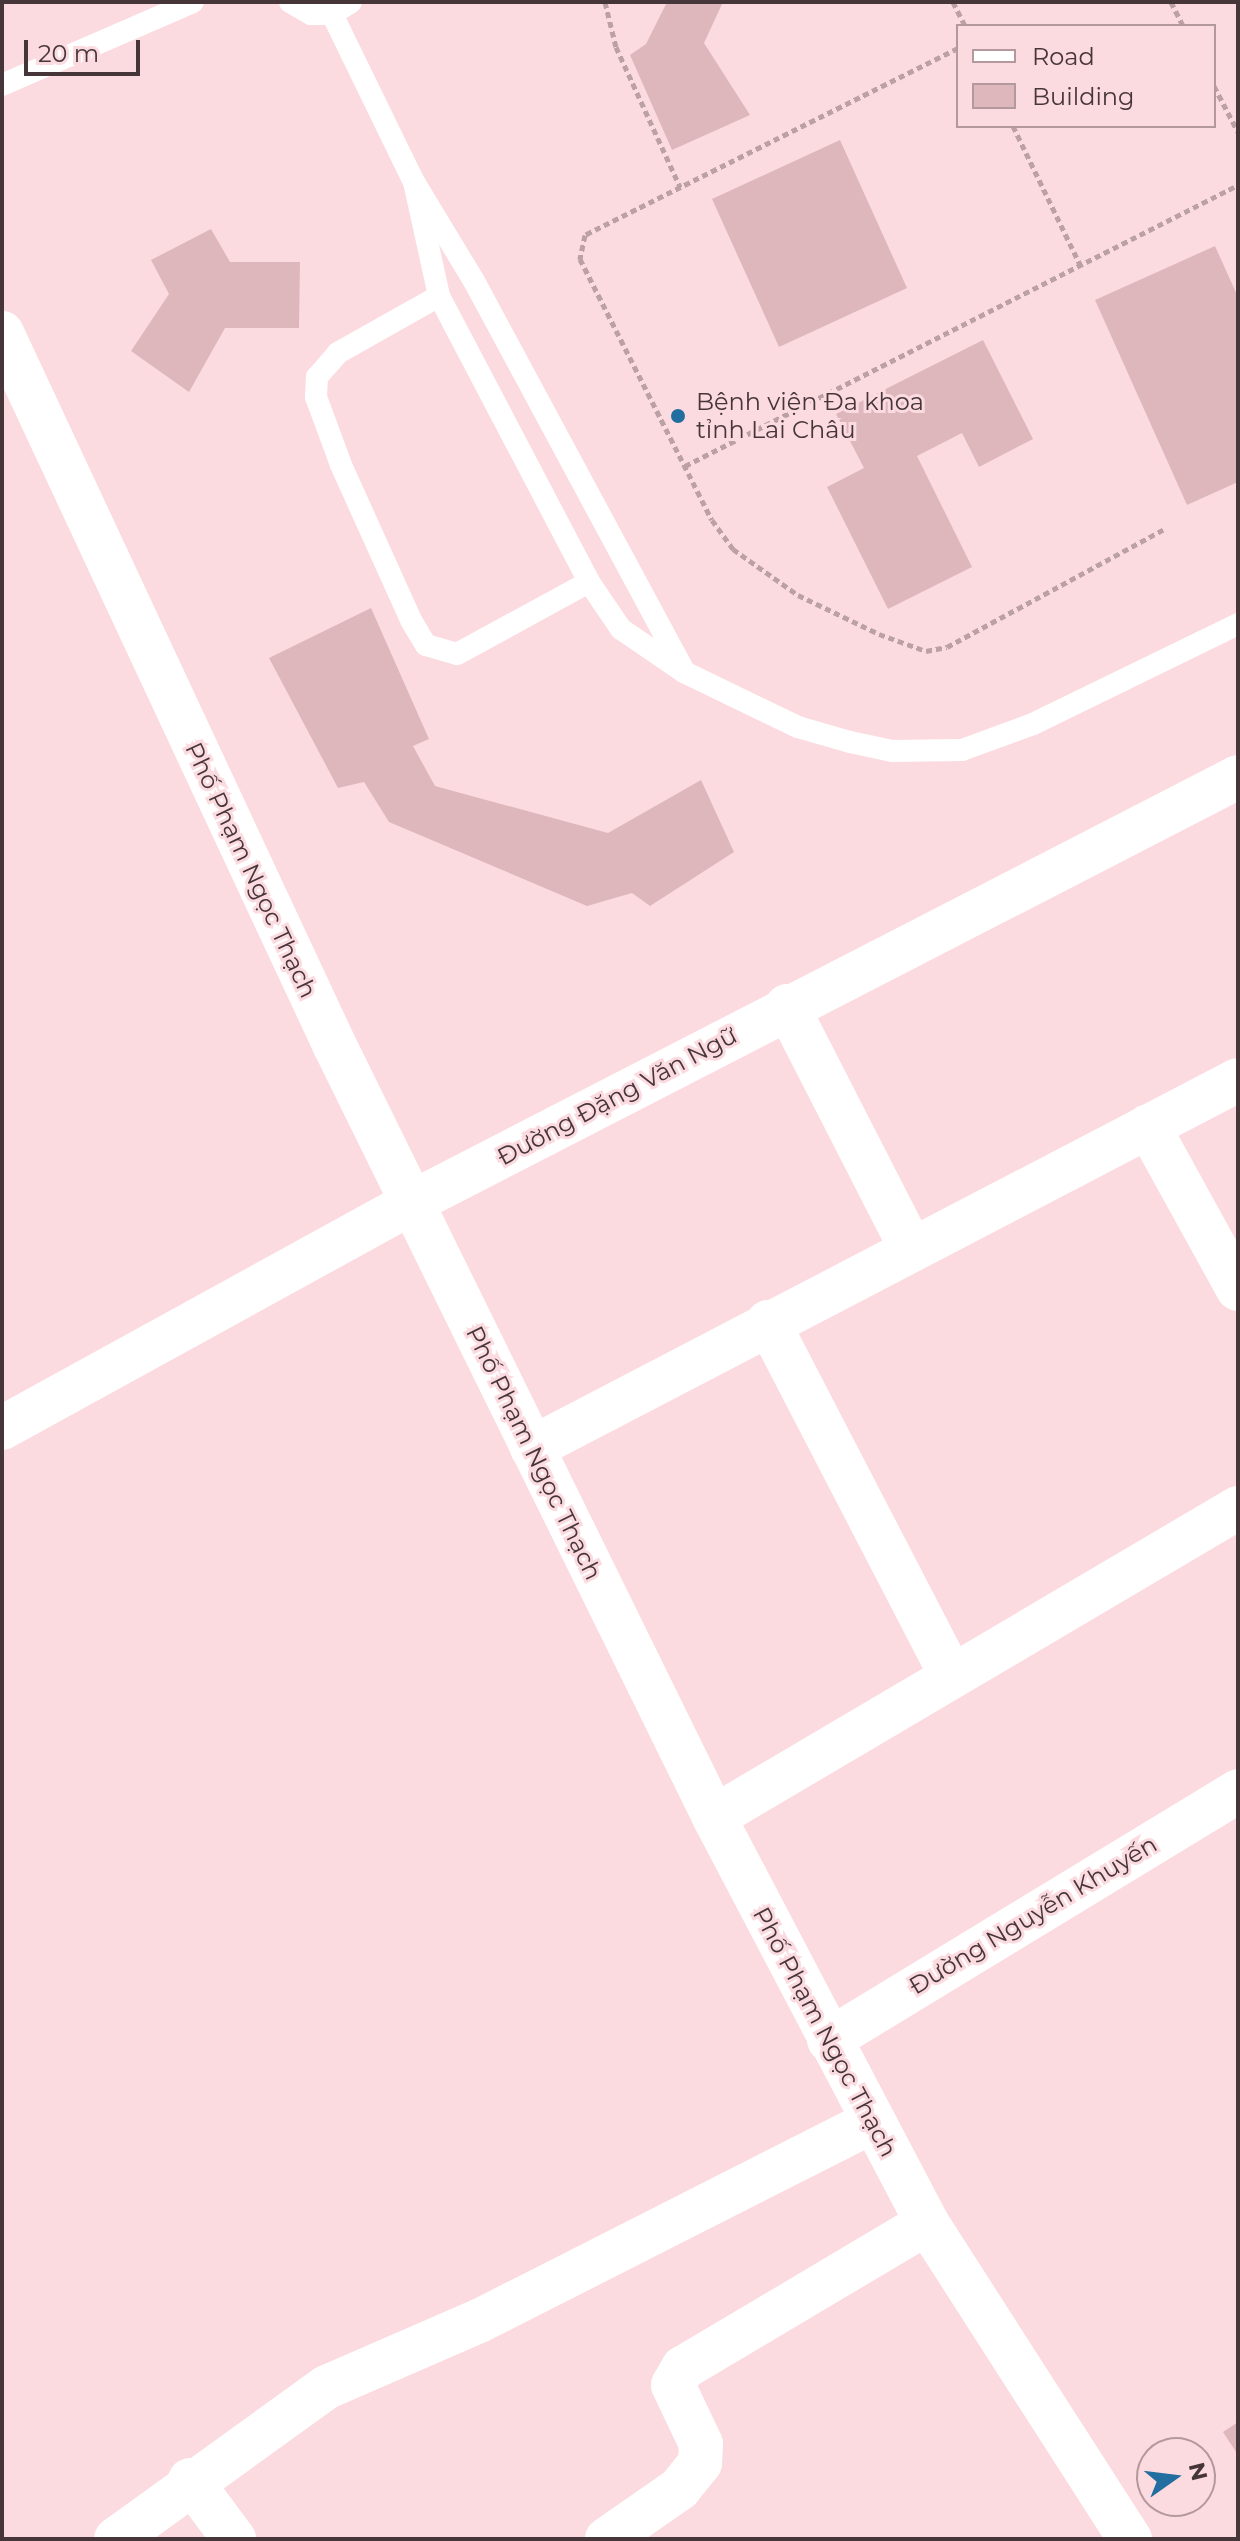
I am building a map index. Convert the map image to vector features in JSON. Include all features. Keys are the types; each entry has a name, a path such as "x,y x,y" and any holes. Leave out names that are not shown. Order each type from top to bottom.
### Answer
{"street":[{"name":"Phố Phạm Ngọc Thạch","path":"2,333 411,1203 714,1817 871,2122 927,2223 1130,2539"},
{"name":"Đường Đặng Văn Ngữ","path":"2,1428 411,1203 787,1006 1236,783"},
{"path":"787,1006 910,1246"},
{"path":"532,1448 910,1246 1238,1080"},
{"path":"1148,1126 1238,1289"},
{"path":"768,1322 951,1675"},
{"path":"714,1817 1238,1508"},
{"name":"Đường Nguyễn Khuyến","path":"829,2040 1238,1791"},
{"path":"116,2539 190,2480 327,2387 481,2320 871,2122"},
{"path":"607,2539 679,2489 700,2463 701,2444 673,2385 683,2368 927,2223"},
{"path":"190,2480 234,2539"}],"lane":[{"path":"2,85 193,2"},
{"path":"290,2 311,14 341,8 414,182 482,294 684,672"},
{"path":"414,182 439,296 589,582 621,629 684,672 798,727 850,742 892,751 962,750 1033,724 1238,624"},
{"path":"439,296 338,353 317,377 316,397 341,465 412,622 426,645 457,654 589,582"}],"path":[{"path":"605,2 616,47 680,187"},
{"path":"953,2 964,24"},
{"path":"1171,2 1182,24"},
{"path":"956,49 585,235 579,245 685,466 719,529 763,574 879,634 926,651 980,633 1164,529"},
{"path":"1216,90 1238,132"},
{"path":"1014,128 1082,269"},
{"path":"685,466 1082,269 1238,185"}],"building":[{"path":"667,2 723,2 704,43 750,115 672,150 630,55 646,44"},
{"path":"840,140 907,288 779,347 712,199"},
{"path":"211,229 230,262 300,262 299,328 225,328 189,392 131,351 169,294 151,260"},
{"path":"1215,246 1238,297 1238,482 1187,505 1095,300"},
{"path":"983,340 1033,439 979,467 962,433 917,456 972,567 888,609 827,487 864,468 836,414"},
{"path":"371,608 429,739 413,746 435,786 608,833 701,780 734,852 650,906 632,893 587,906 389,822 364,782 338,788 269,658"},
{"path":"1238,2422 1238,2455 1223,2432"}],"place":[{"name":"Bệnh viện Đa khoa tỉnh Lai Châu","path":"678,416"}]}
